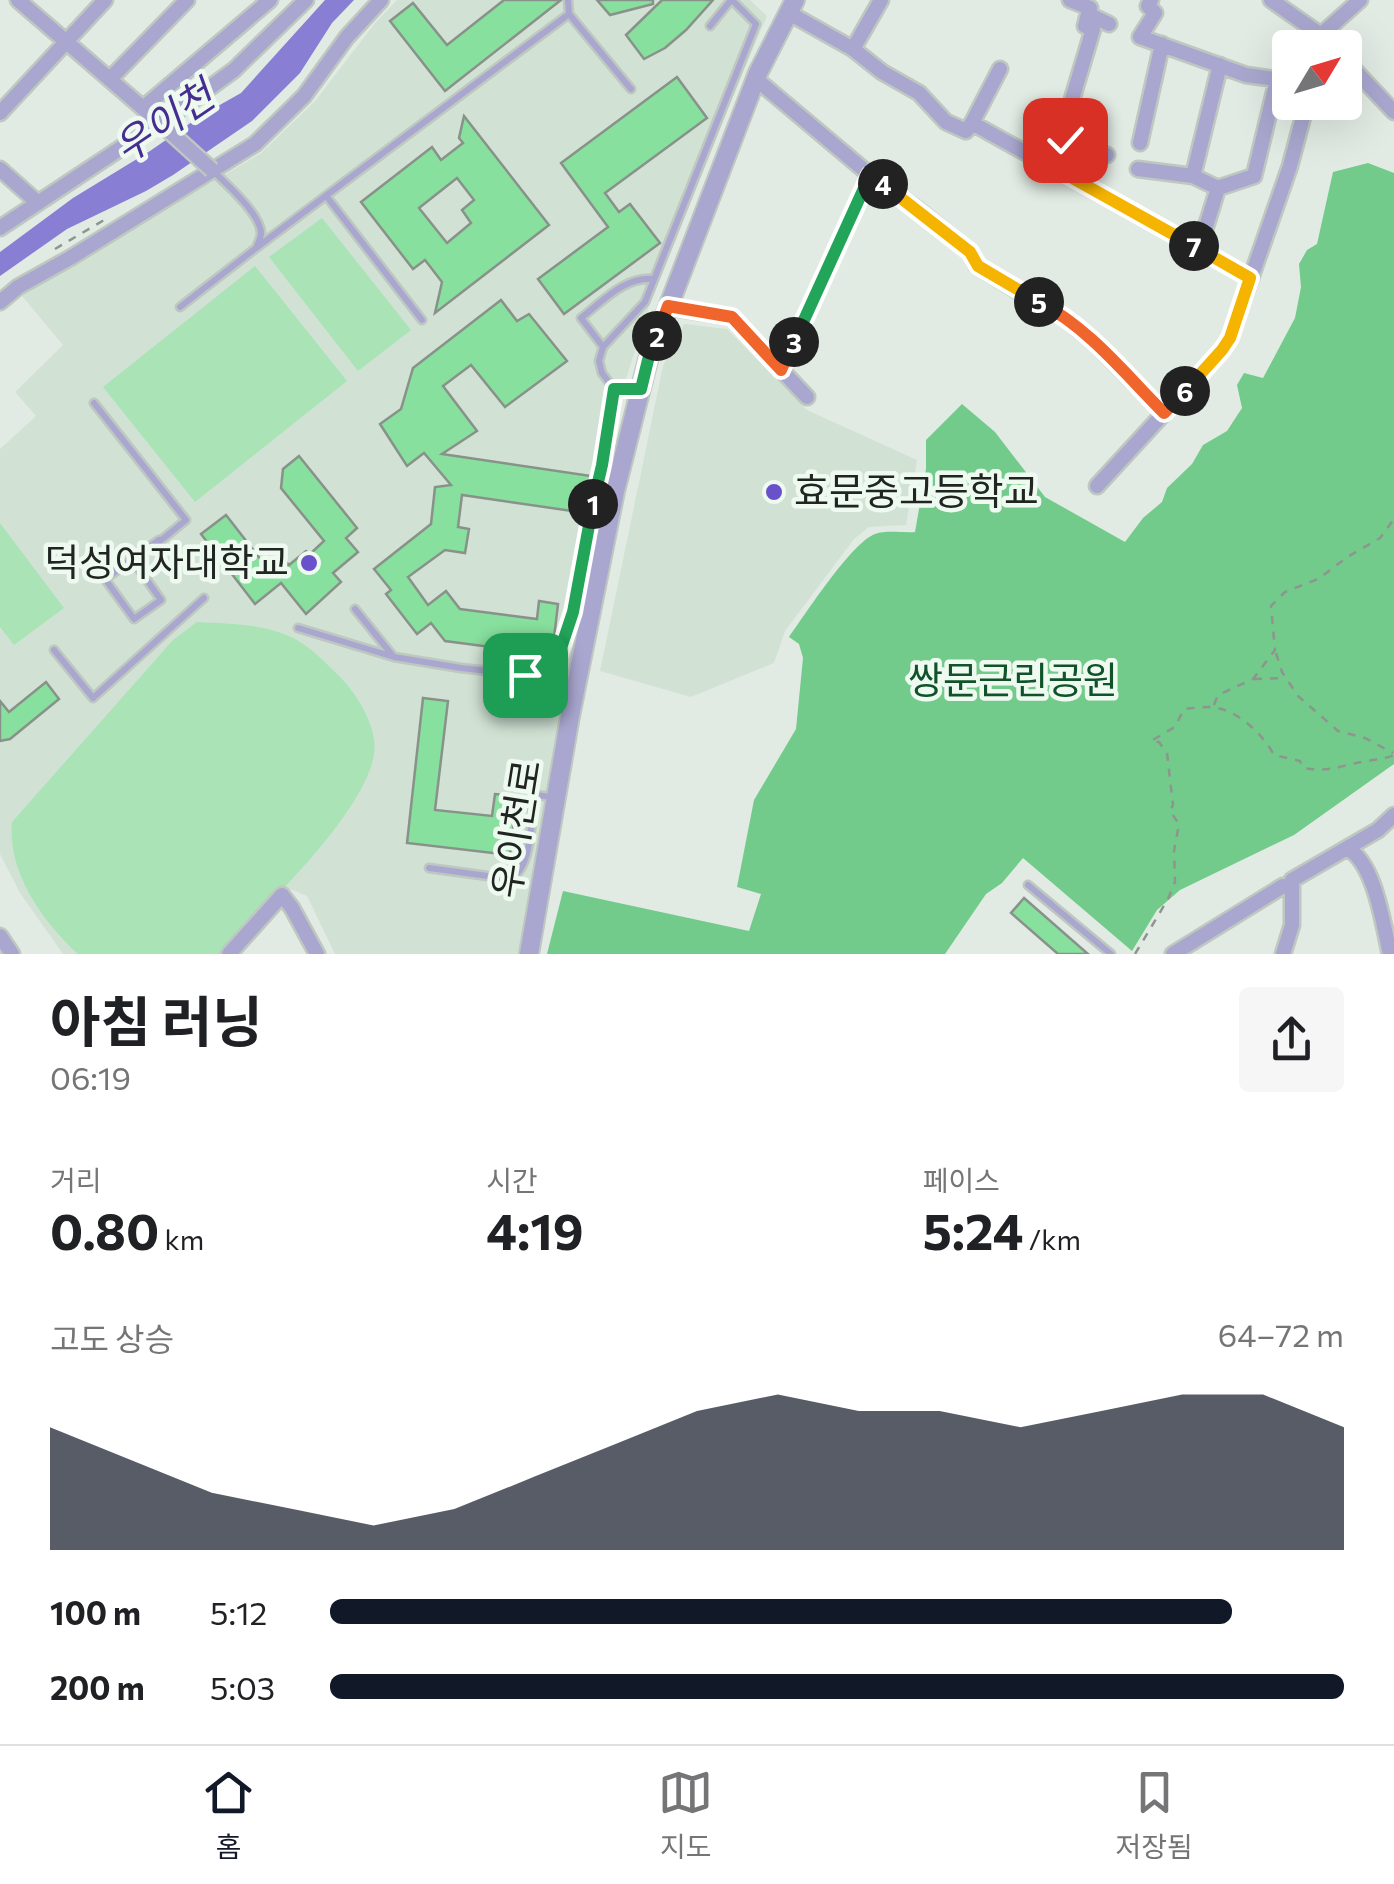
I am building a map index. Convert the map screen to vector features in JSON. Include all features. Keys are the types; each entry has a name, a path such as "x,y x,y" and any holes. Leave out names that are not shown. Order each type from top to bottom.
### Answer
{"street":[{"path":"18,0 212,170"},
{"path":"0,113 104,0"},
{"path":"110,80 187,0"},
{"path":"143,108 272,0 290,15"},
{"path":"0,228 234,70 306,0"},
{"path":"0,302 18,287 255,144 304,96 347,37 381,0"},
{"path":"852,50 881,0"},
{"path":"1070,0 1090,8 1085,26 1093,29 1062,133 1065,140 1107,155"},
{"path":"1151,0 1148,6 1155,13 1140,37 1246,75 1272,79"},
{"path":"1271,0 1307,30"},
{"path":"1331,30 1360,0"},
{"path":"792,6 882,72 919,93 946,122 966,131 1000,69"},
{"name":"우이천로","path":"529,954 554,798 616,491 648,360 756,79 792,6"},
{"path":"1088,14 1109,24"},
{"path":"1140,143 1162,44"},
{"path":"1194,176 1220,65"},
{"path":"1362,78 1394,112"},
{"path":"756,79 970,252 978,266 1056,311 1164,413"},
{"path":"1138,169 1194,176 1218,188 1254,176 1272,117"},
{"path":"1097,486 1230,338 1302,120"},
{"path":"972,123 1250,278"},
{"path":"1051,166 1065,140"},
{"path":"0,169 38,203"},
{"path":"781,370 870,175"},
{"path":"1198,249 1218,188"},
{"path":"668,306 732,317 807,397"},
{"path":"1283,954 1292,925 1292,880 1378,830 1394,815"},
{"path":"1347,848 1358,854 1388,922 1390,954"},
{"path":"1173,954 1283,886"},
{"path":"229,954 282,894 317,954"},
{"path":"0,936 12,954"}],"lane":[{"path":"568,0 568,14 631,89"},
{"path":"298,628 394,657 460,668 525,675 543,673 558,657 573,612 614,389 602,373 603,347 645,302 756,24 731,0 710,26"},
{"path":"180,307 568,14"},
{"path":"212,170 257,220 261,231 256,248"},
{"path":"327,197 422,320"},
{"path":"603,347 581,318 630,280 654,279"},
{"path":"614,389 641,389"},
{"path":"94,402 186,520 160,540 132,559 105,579 134,620 161,600 132,559"},
{"path":"54,650 94,698 204,598"},
{"path":"354,609 394,657"},
{"path":"428,868 510,878 518,874 526,864 534,795 554,798"},
{"path":"1028,885 1111,954"}],"path":[{"path":"44,257 117,212"},
{"path":"1394,519 1380,538 1318,578 1285,592 1272,606 1278,662 1298,696 1338,731 1365,738 1394,754"},
{"path":"1254,678 1275,650"},
{"path":"1213,706 1218,696 1254,678 1287,678"},
{"path":"1135,954 1175,882 1174,851 1179,824 1170,811 1173,805 1167,753 1158,742 1151,741 1176,727 1184,709 1213,706 1238,717 1253,727 1274,755 1300,762 1303,768 1337,769 1394,754"}],"shaded area":[{"name":"우이천","path":"325,0 354,0 332,23 300,73 252,121 146,191 67,229 0,276 0,252 73,198 241,93"},
{"name":"덕성여자대학교","path":"397,0 750,0 767,16 649,306 626,379 549,782 522,954 335,954 307,896 285,887 225,954 63,954 20,893 0,854 0,449 36,416 15,392 63,345 22,296 260,154 315,101"},
{"name":"효문중고등학교","path":"684,324 727,329 807,410 917,460 906,525 869,527 854,539 785,631 774,663 691,697 600,671 663,366"}],"green space":[{"name":"쌍문근린공원","path":"1368,163 1394,173 1394,764 1294,835 1180,890 1157,910 1132,951 1023,858 1002,883 986,894 945,954 547,954 563,891 749,931 761,894 737,887 754,800 796,729 803,658 799,644 789,637 841,565 865,540 879,533 915,532 926,469 926,440 962,404 995,432 1045,497 1125,542 1143,518 1162,502 1167,488 1192,464 1203,445 1227,431 1242,408 1237,385 1244,373 1263,378 1295,318 1301,287 1299,264 1307,250 1317,244 1333,172"},
{"path":"322,218 411,330 358,371 269,257"},
{"path":"255,266 347,381 195,502 103,387"},
{"path":"0,523 64,608 14,645 0,627"},
{"path":"197,622 271,630 311,650 343,680 365,712 374,739 372,763 360,792 340,822 289,883 220,954 78,954 40,911 21,877 12,841 12,822 173,640"}],"building":[{"path":"504,0 561,0 445,91 390,21 413,3 447,45"},
{"path":"597,0 653,0 653,4 610,15"},
{"path":"662,0 713,0 665,48 644,59 626,35"},
{"path":"677,77 707,118 605,193 619,212 630,204 660,243 564,314 538,279 608,227 561,163"},
{"path":"464,116 549,225 435,313 442,282 425,260 413,269 361,202 432,147 441,160 463,143 459,138","holes":["457,178 474,200 462,210 471,223 447,243 419,208"]},
{"path":"501,300 517,321 529,314 567,361 505,407 471,365 443,386 477,431 442,454 591,476 586,513 462,495 458,527 469,529 465,553 445,550 408,577 428,605 446,591 460,609 537,619 539,601 558,604 552,655 445,641 431,623 417,634 386,594 391,590 374,569 431,524 435,487 451,485 424,453 407,466 380,424 401,409 413,368"},
{"path":"299,456 357,528 346,538 358,552 333,573 341,582 306,614 281,583 255,604 201,534 226,515 272,574 285,561 289,565 306,551 310,554 324,541 281,488 283,469"},
{"path":"46,682 59,699 10,739 0,741 0,701 9,712"},
{"path":"423,698 448,701 435,810 492,816 495,794 517,796 510,855 407,843"},
{"path":"1024,898 1088,954 1058,954 1011,913"}],"place":[{"name":"효문중고등학교","path":"774,492"},
{"name":"덕성여자대학교","path":"309,563"}],"route":[{"path":"525,675 543,673 558,657 573,612 614,389 641,389 668,306 732,317 781,370 870,175 970,252 978,266 1056,311 1164,413 1230,338 1250,278 1051,166 1065,140"}]}
